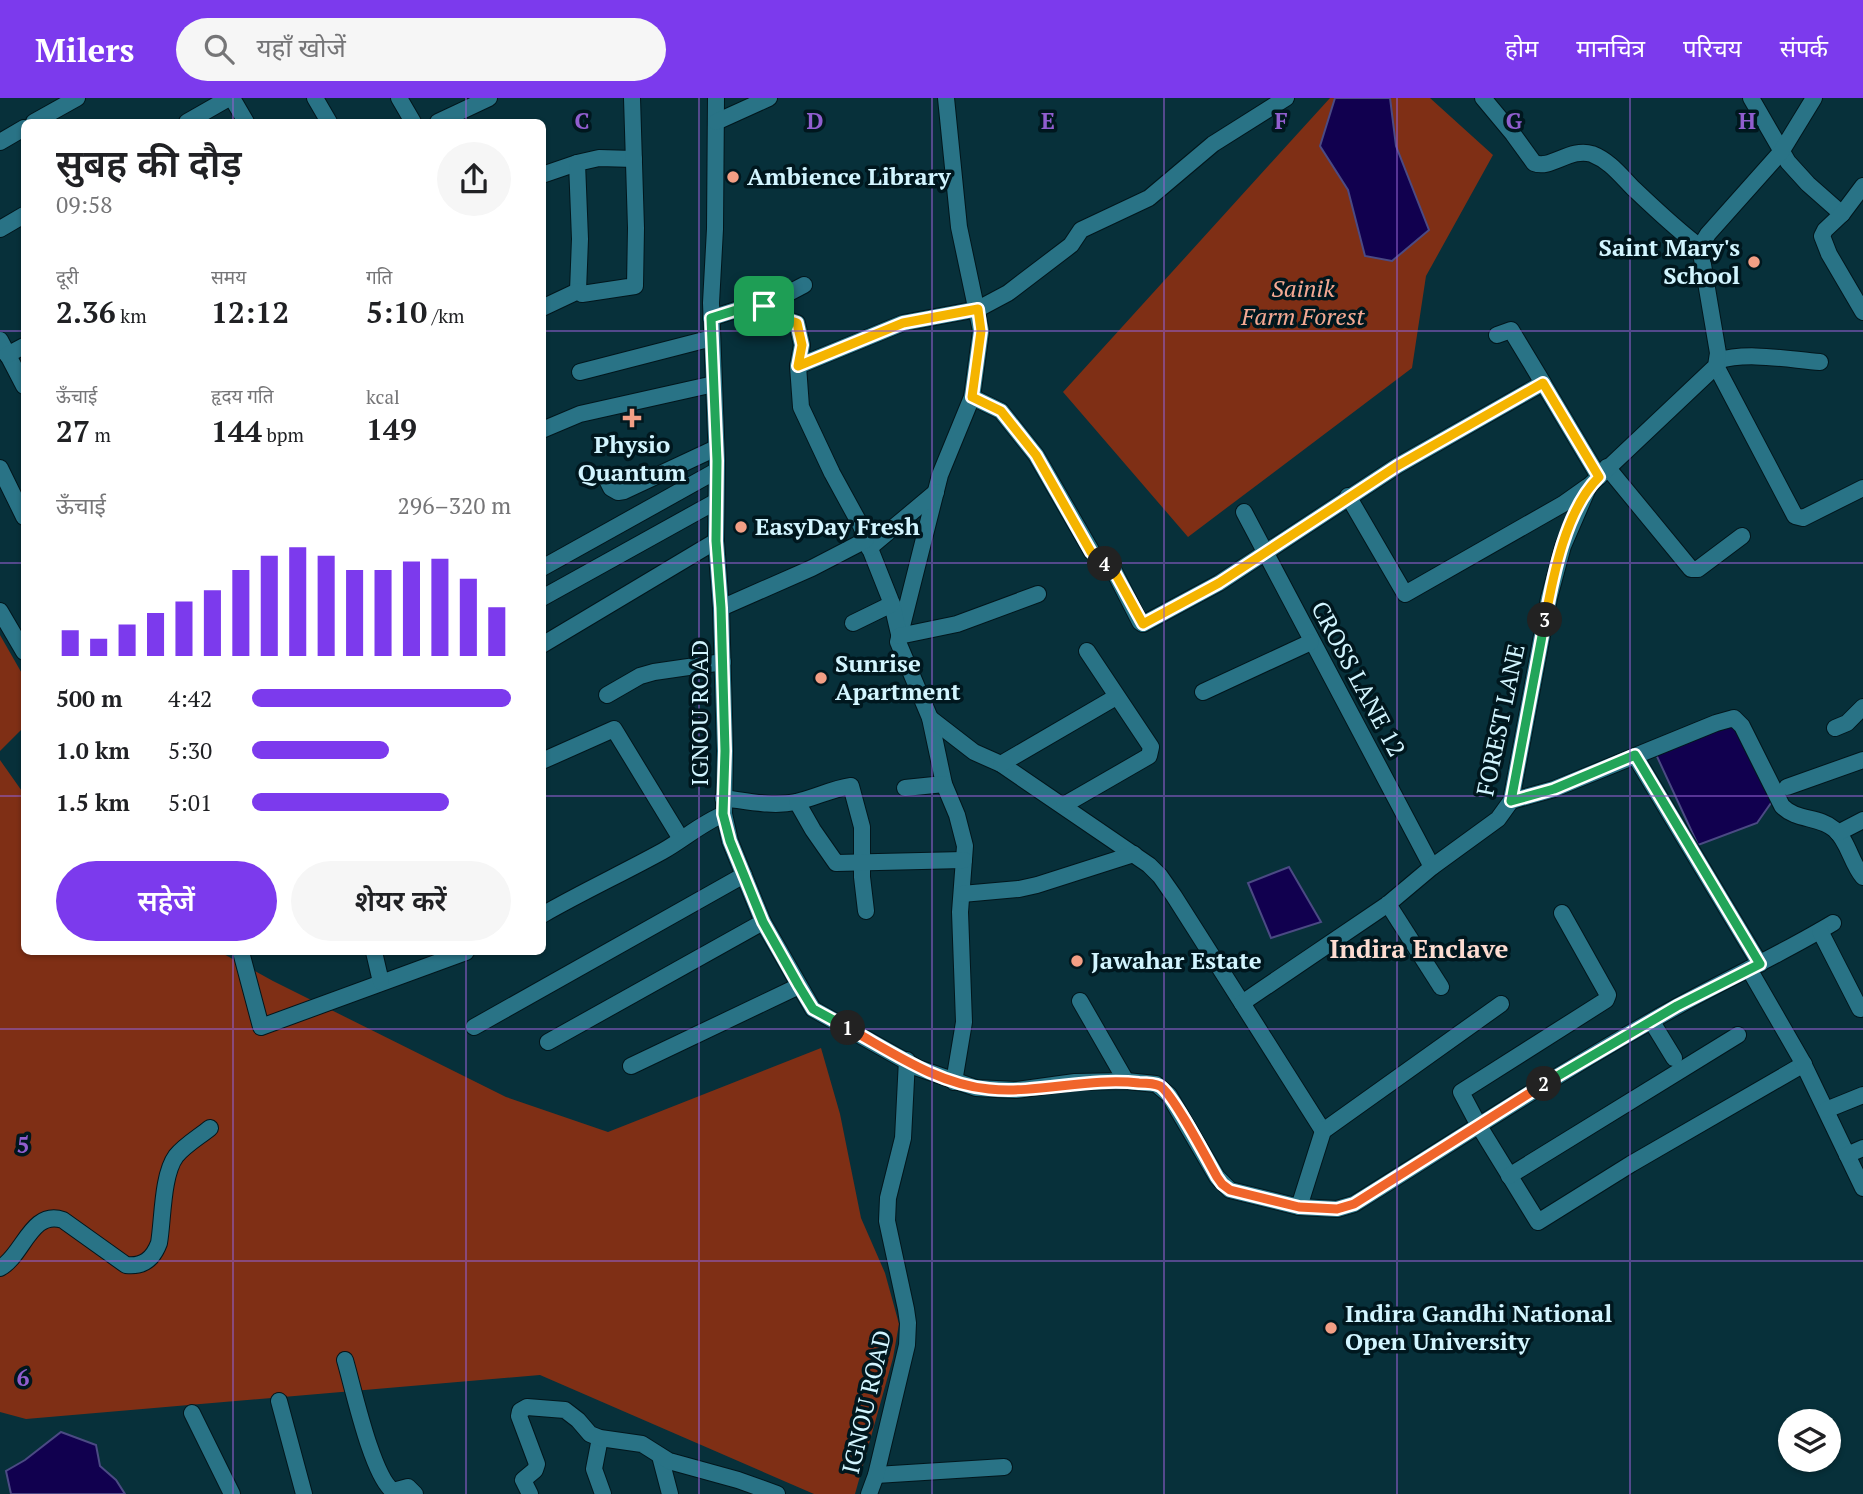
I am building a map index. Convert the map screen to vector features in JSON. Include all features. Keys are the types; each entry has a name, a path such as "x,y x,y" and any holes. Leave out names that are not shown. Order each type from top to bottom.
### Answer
{"street":[{"path":"39,119 77,98"},
{"path":"315,98 327,119"},
{"path":"399,98 411,119"},
{"path":"444,119 489,98"},
{"path":"546,306 578,291 582,293 635,286 632,98"},
{"name":"IGNOU ROAD","path":"716,98 711,318 716,541 723,663 723,806 730,841 763,922 813,1009 907,1060 903,1138 888,1198 887,1221 906,1309 907,1345 869,1494"},
{"path":"716,122 769,98"},
{"path":"899,636 940,475 972,397 981,331 960,227 946,98"},
{"path":"798,366 903,323 978,309 1008,293 1071,245 1081,230 1150,198 1213,144 1286,98"},
{"path":"1483,98 1534,163 1543,165 1578,152 1597,157 1616,169 1700,247"},
{"path":"1751,98 1781,152 1808,184 1842,214"},
{"path":"1814,98 1781,152 1708,234 1700,247 1717,363 1795,516 1803,518 1863,488"},
{"path":"194,119 237,100 245,119"},
{"path":"0,142 21,130"},
{"path":"546,174 599,158 634,159"},
{"path":"577,163 580,239 578,291"},
{"path":"1863,186 1842,214 1825,230 1822,240 1863,312"},
{"path":"0,229 21,217"},
{"path":"711,318 746,307 764,306 804,285"},
{"path":"764,306 779,317 797,323 802,345 798,366 801,407 868,544 892,604 899,648 930,718 944,785 962,830 964,860 960,912 964,1021 954,1082"},
{"path":"1497,335 1511,330 1598,477 1691,569 1698,569 1742,537"},
{"path":"580,372 712,338"},
{"path":"0,340 21,380"},
{"path":"8,355 21,348"},
{"path":"1717,363 1748,357 1821,362"},
{"name":"FOREST LANE","path":"1242,1003 1388,904 1432,867 1498,819 1511,801 1549,597 1563,546 1598,477 1717,363"},
{"path":"972,397 1001,411 1036,455 1091,552 1114,571 1141,624 1208,589 1348,496 1543,383"},
{"path":"546,428 580,414 713,384"},
{"path":"606,478 611,488 618,492 625,491 716,448"},
{"path":"0,468 21,511"},
{"path":"546,566 716,471"},
{"path":"1348,496 1405,594 1563,504 1598,477"},
{"path":"721,608 868,544 936,492"},
{"path":"546,596 715,502"},
{"name":"CROSS LANE 12","path":"1244,512 1432,867"},
{"path":"546,643 716,541"},
{"path":"899,636 957,624 1038,594"},
{"path":"853,624 892,604"},
{"path":"0,611 21,647"},
{"path":"1203,692 1311,642"},
{"path":"1064,805 1152,752 1087,651"},
{"path":"607,695 654,671 723,663"},
{"path":"1001,765 1116,697"},
{"path":"1835,728 1847,723 1863,707"},
{"path":"930,718 974,752 1001,765 1064,805 1134,854 1160,876 1323,1131"},
{"path":"1511,801 1554,789 1734,718 1742,726 1786,810 1827,824 1838,833 1863,877"},
{"path":"546,759 612,721 681,839"},
{"path":"1635,755 1755,967 1863,1188"},
{"path":"1787,787 1863,760"},
{"path":"905,788 944,785"},
{"path":"546,913 681,839 710,820 723,806 797,802 850,786 862,827 861,862 866,911"},
{"path":"797,802 836,863 964,860"},
{"path":"1838,833 1863,820"},
{"path":"962,894 1037,886 1134,854"},
{"path":"474,1027 744,875"},
{"path":"1388,904 1441,988"},
{"path":"1562,913 1608,997 1461,1092 1538,1222 1631,1164 1804,1064"},
{"path":"548,1042 763,922"},
{"path":"907,1060 918,1068 954,1082 984,1089 1016,1090 1075,1082 1126,1081 1156,1084 1165,1090 1217,1177 1227,1188 1299,1207 1337,1209 1354,1204 1514,1102 1677,1006 1827,927 1860,1009"},
{"path":"242,955 261,1027 458,955"},
{"path":"375,955 381,982"},
{"path":"631,1066 799,986"},
{"path":"1080,1001 1126,1081"},
{"path":"1299,1207 1323,1131 1501,1004"},
{"path":"1652,1022 1674,1058"},
{"path":"1509,1176 1738,1035"},
{"path":"1826,1111 1863,1095"},
{"path":"0,1268 15,1256 38,1223 50,1218 71,1225 126,1265 136,1266 145,1262 159,1244 171,1166 176,1156 211,1128"},
{"path":"1847,1156 1863,1148"},
{"path":"345,1360 364,1428 383,1480 393,1491 408,1488 415,1494"},
{"path":"279,1401 303,1494"},
{"path":"530,1494 523,1479 535,1470 537,1464 519,1416 522,1409 556,1408 565,1410 590,1434 600,1438 642,1444 675,1463 739,1487 777,1494"},
{"path":"192,1413 232,1494"},
{"path":"600,1438 594,1464 603,1494"},
{"path":"660,1456 670,1494"},
{"path":"876,1475 1004,1467"}],"green space":[{"name":"Sainik Farm Forest","path":"1330,98 1430,98 1493,155 1426,276 1412,368 1188,537 1063,392"},
{"path":"0,635 21,672 21,730 0,751"},
{"path":"0,760 21,790 21,955 225,955 506,1097 608,1132 821,1048 840,1114 861,1218 885,1273 899,1324 893,1358 855,1494 814,1494 540,1375 26,1419 0,1412"}],"shaded area":[{"path":"1335,98 1390,98 1396,146 1429,230 1392,261 1365,256 1348,190 1320,146"},
{"path":"1736,715 1778,793 1757,823 1698,845 1654,750"},
{"path":"1289,867 1321,922 1271,938 1248,883"},
{"path":"61,1432 96,1445 100,1466 116,1480 125,1494 11,1494 6,1471"}],"place":[{"name":"Ambience Library","path":"733,177"},
{"name":"Saint Mary's School","path":"1754,262"},
{"name":"Physio Quantum","path":"632,418"},
{"name":"EasyDay Fresh","path":"741,527"},
{"name":"Sunrise Apartment","path":"821,678"},
{"name":"Jawahar Estate","path":"1077,961"},
{"name":"Indira Gandhi National Open University","path":"1331,1328"}],"district":[{"name":"Indira Enclave","path":"1419,949"}],"route":[{"path":"764,306 779,317 797,323 802,345 798,366 903,323 978,309 981,331 972,397 1001,411 1036,455 1091,552 1112,568 1143,624 1219,583 1397,466 1543,383 1599,477 1589,486 1572,522 1549,597 1511,801 1554,789 1635,755 1760,964 1677,1006 1514,1102 1354,1204 1345,1208 1322,1210 1299,1207 1227,1188 1217,1177 1169,1095 1156,1084 1126,1081 1075,1082 1016,1090 976,1088 918,1068 813,1009 763,922 730,841 723,814 725,751 721,608 716,541 717,461 711,318 746,307 764,306"}]}
